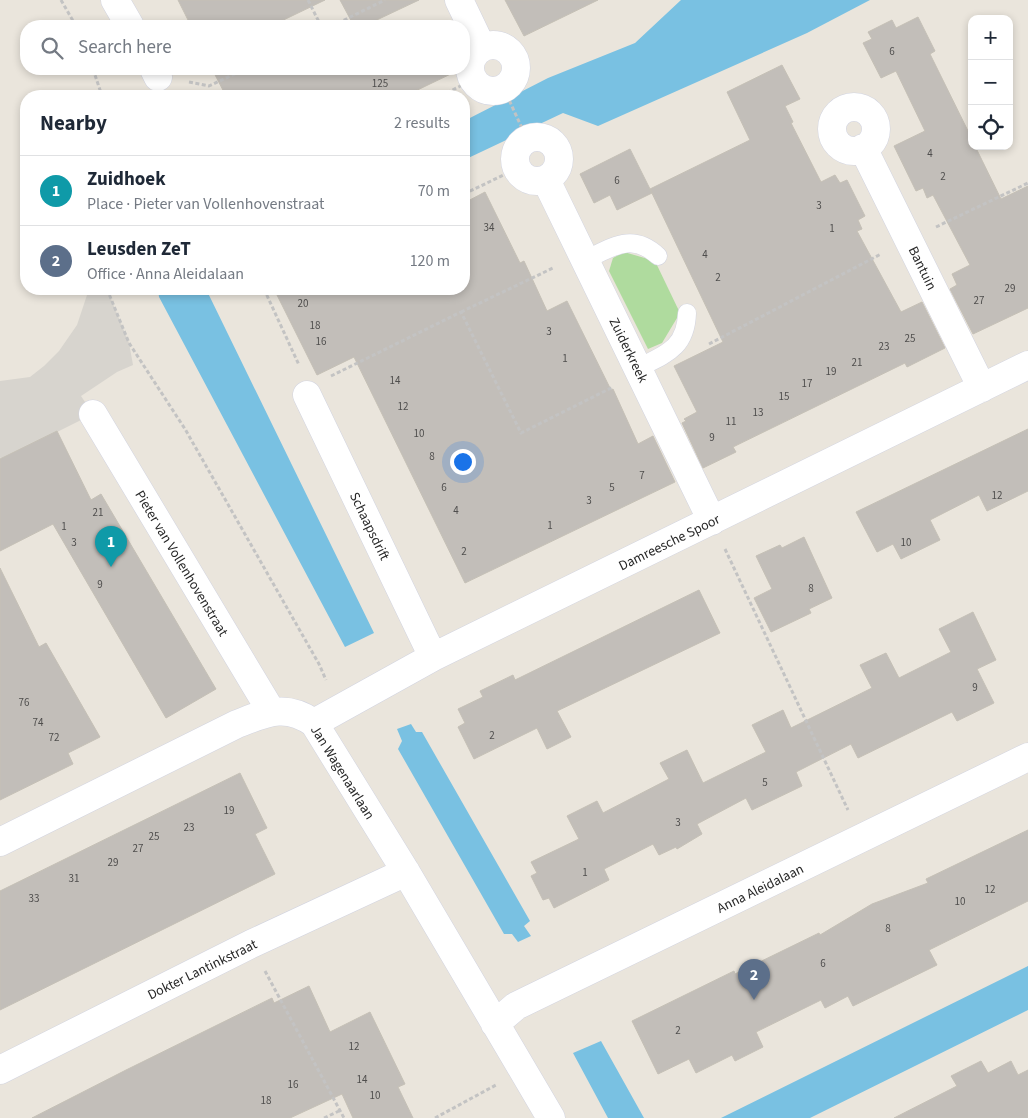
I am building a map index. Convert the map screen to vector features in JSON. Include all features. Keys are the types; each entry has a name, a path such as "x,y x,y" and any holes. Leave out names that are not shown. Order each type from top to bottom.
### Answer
{"street":[{"path":"115,0 127,20"},
{"path":"459,0 469,20"},
{"path":"470,23 482,48"},
{"path":"496,45 504,47 514,57 516,64 514,79 504,89 496,92 488,91 472,80 471,60 482,48 496,45"},
{"path":"541,136 554,143 558,149 560,163 557,170 546,180 531,181 524,178 517,168 516,150 527,139 541,136"},
{"name":"Bantuin","path":"863,148 982,388"},
{"name":"Zuiderkreek","path":"546,180 712,521"},
{"name":"Damreesche Spoor","path":"314,723 433,657 1028,366"},
{"name":"Schaapsdrift","path":"307,395 433,657"},
{"name":"Pieter van Vollenhovenstraat","path":"93,414 271,711"},
{"name":"Jan Wagenaarlaan","path":"0,842 237,724 271,711 298,714 314,723 406,872 551,1118"},
{"name":"Anna Aleidalaan","path":"495,1024 516,1006 1028,757"},
{"name":"Dokter Lantinkstraat","path":"0,1070 251,944 406,872"}],"lane":[{"path":"584,257 618,244 634,243 648,247 658,256"},
{"path":"638,368 667,354 681,341 686,326 687,313"}],"path":[{"path":"61,0 73,20"},
{"path":"308,0 318,20"},
{"path":"344,20 386,0"},
{"path":"95,75 100,90"},
{"path":"164,75 208,86 231,75"},
{"path":"453,90 472,80"},
{"path":"504,89 527,139"},
{"path":"470,191 517,168"},
{"path":"461,312 584,257"},
{"path":"267,295 310,386 307,395"},
{"path":"712,521 861,838"},
{"path":"251,944 338,1111 344,1118"},
{"path":"435,1118 523,1070"},
{"path":"324,1118 338,1111"}],"green space":[{"path":"624,252 655,261 680,313 662,343 648,349 609,271 613,258"}],"shaded area":[{"path":"87,295 109,295 129,343 133,365 117,372 81,396 93,414 1,460 0,381 30,377 59,351 77,325"}],"water":[{"path":"681,0 870,0 807,33 598,126 563,113 470,157 470,118 548,78 635,43"},
{"path":"159,295 209,295 374,633 345,647"},
{"path":"411,724 416,732 422,732 530,921 524,926 531,936 518,942 512,934 504,934 398,749 402,741 397,729"},
{"path":"1028,966 1028,1010 810,1118 721,1118"},
{"path":"601,1041 644,1118 608,1118 573,1053"}],"building":[{"path":"178,0 325,0 283,20 188,20"},
{"path":"340,0 419,0 377,20 351,20"},
{"path":"505,0 598,0 524,36"},
{"path":"918,17 935,51 930,54 968,131 968,150 977,150 1001,199 1028,186 1028,308 973,334 950,289 957,285 952,274 970,265 933,195 927,198 923,188 916,191 894,146 925,131 896,71 881,78 863,43 872,39 868,32 892,20 896,28"},
{"path":"782,65 800,99 785,106 793,122 791,123 821,182 835,175 840,183 847,180 865,216 858,220 862,229 857,231 901,312 922,302 945,348 907,367 905,363 733,447 736,452 703,468 682,423 686,421 684,419 697,412 674,366 723,342 650,189 750,140 727,92"},
{"path":"215,75 449,75 417,90 223,90"},
{"path":"630,149 652,193 617,210 610,195 594,203 580,174"},
{"path":"485,192 520,263 524,261 547,311 567,301 611,390 613,389 638,444 653,436 675,482 465,583 354,357 317,375 277,295 470,295 470,200"},
{"path":"1028,429 1028,491 987,511 979,495 930,520 940,540 901,559 893,544 877,552 856,512"},
{"path":"57,431 91,500 101,494 216,689 166,718 53,524 0,551 0,459"},
{"path":"804,537 832,598 809,609 811,613 771,632 754,598 772,589 756,556 780,545 782,548"},
{"path":"0,568 39,647 46,643 100,737 68,753 73,764 0,800"},
{"path":"699,590 720,633 557,711 571,737 547,749 537,728 474,759 458,727 465,723 458,709 483,697 480,691 513,675 515,680"},
{"path":"973,612 996,660 977,669 994,703 957,721 952,712 858,758 851,744 796,772 802,786 752,810 746,798 697,824 702,834 677,849 676,847 659,855 653,844 604,869 609,880 554,908 549,898 543,900 531,876 537,873 531,862 579,839 567,816 597,801 603,813 669,779 660,763 687,750 703,783 766,752 752,725 783,710 791,728 872,688 860,665 886,653 899,678 951,652 939,629"},
{"path":"240,773 267,828 255,834 275,874 0,1010 0,891"},
{"path":"1028,830 1028,901 929,950 937,965 853,1006 848,996 825,1008 821,1000 756,1032 763,1047 735,1061 732,1055 696,1073 689,1059 658,1074 632,1021 734,971 735,974 819,933 820,935 872,904 928,883 926,879"},
{"path":"309,986 330,1032 370,1012 405,1084 398,1087 413,1118 353,1118 342,1094 290,1118 32,1118 272,998 274,1003"},
{"path":"981,1061 988,1073 1011,1061 1018,1075 1028,1070 1028,1118 894,1118 957,1086 951,1076"}],"place":[{"name":"Zuidhoek","path":"111,567"},
{"name":"Leusden ZeT","path":"754,1000"}]}
